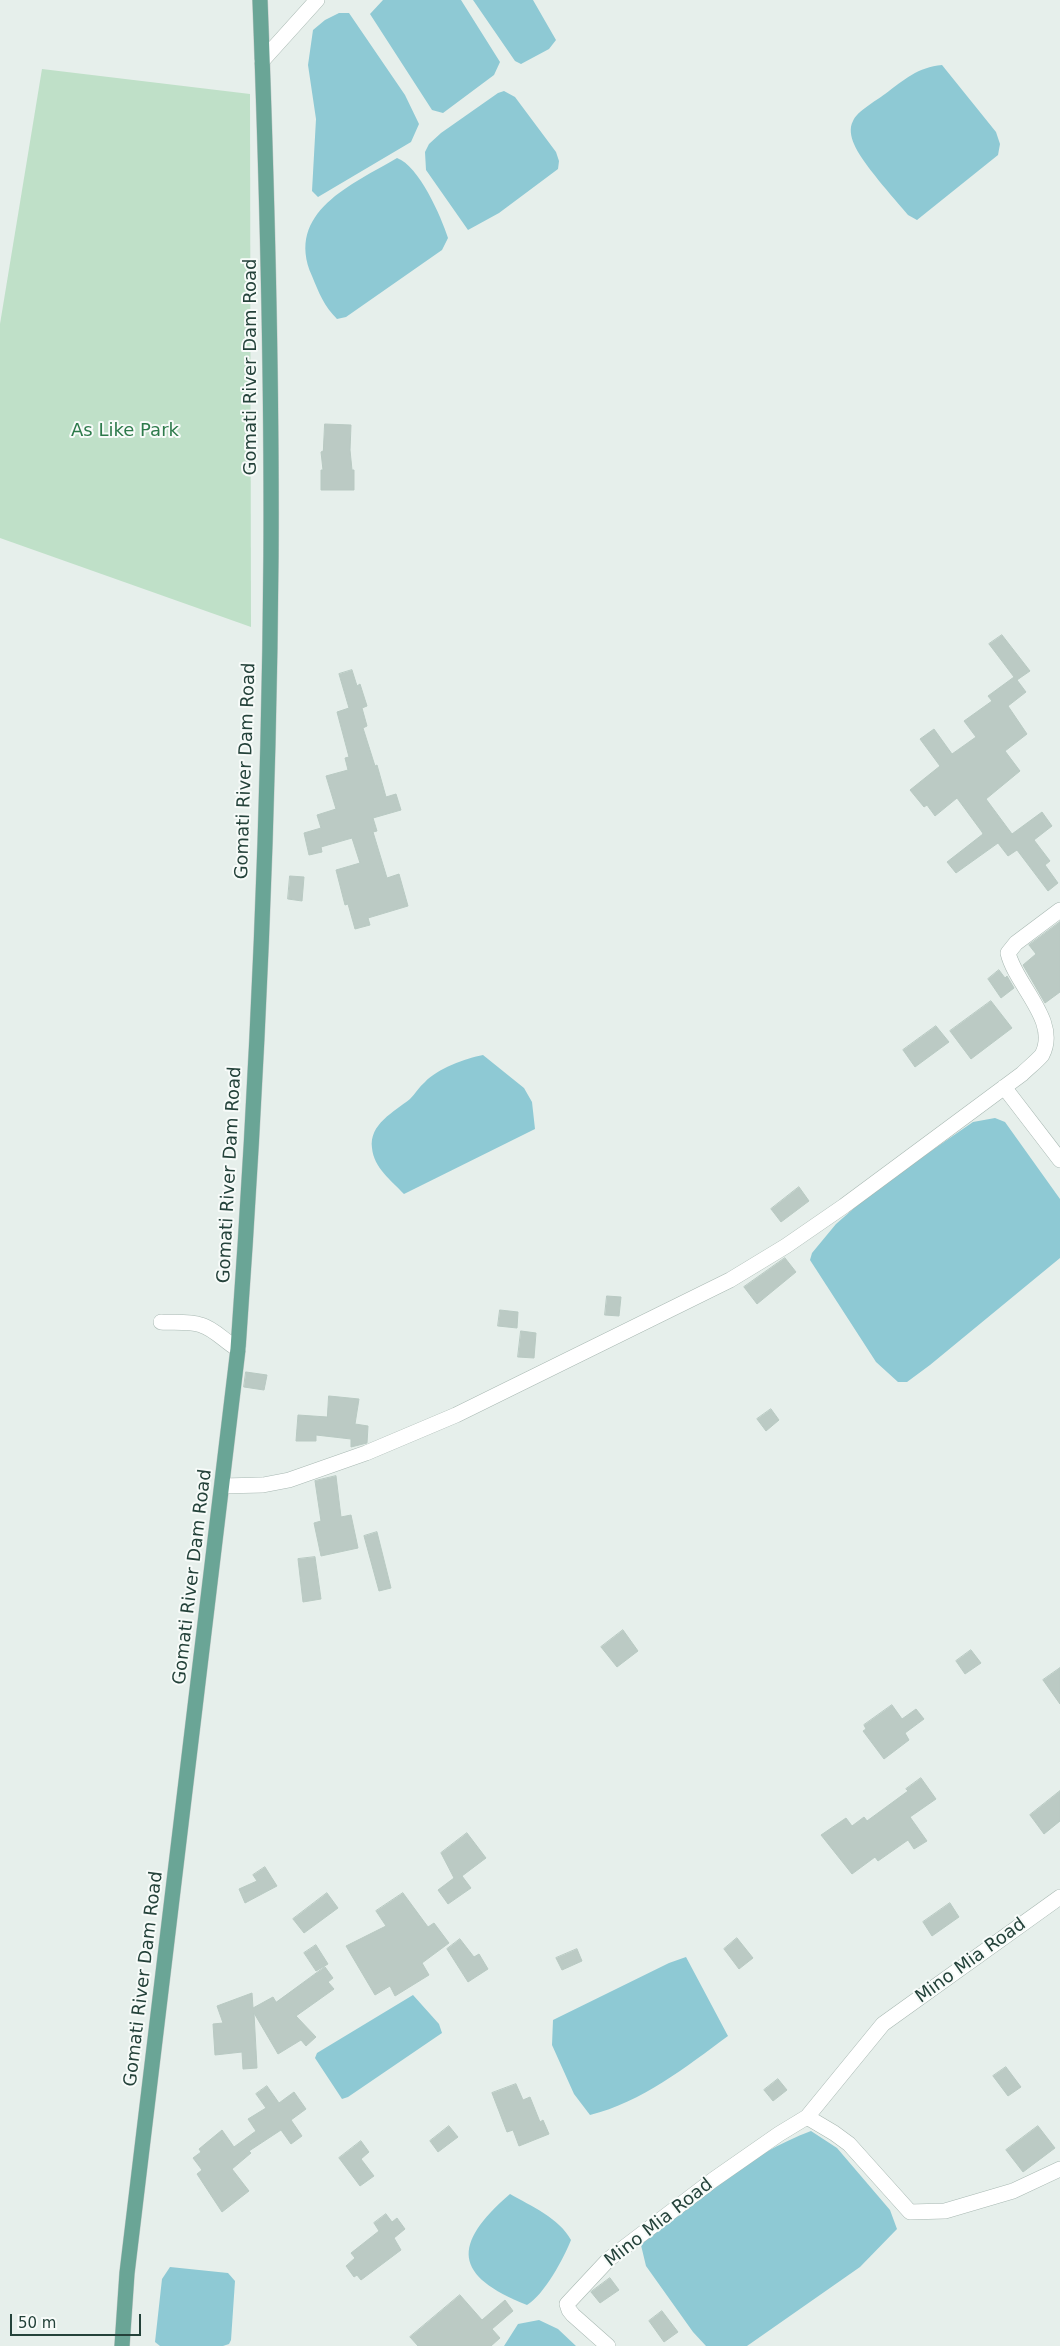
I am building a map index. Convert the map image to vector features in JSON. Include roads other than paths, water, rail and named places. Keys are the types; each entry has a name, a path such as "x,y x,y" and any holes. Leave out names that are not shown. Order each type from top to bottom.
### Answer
{"main road":[{"name":"Gomati River Dam Road","path":"122,2346 127,2273 238,1349 247,1224 257,1026 266,779 271,558 268,222 260,0"}],"street":[{"path":"262,61 317,0"},
{"path":"222,1486 263,1485 288,1480 366,1453 456,1414 730,1280 786,1246 844,1206 1004,1088 1042,1055 1048,1045 1051,1032 1049,1021 1011,966 1008,953 1016,944 1060,910"},
{"path":"1004,1088 1060,1160"},
{"path":"161,1322 202,1325 215,1332 226,1343 238,1349"},
{"name":"Mino Mia Road","path":"608,2346 568,2310 567,2304 609,2259 713,2180 807,2117 883,2024 1060,1897"},
{"path":"807,2117 849,2144 910,2212 945,2212 1013,2191 1060,2169"}],"water":[{"path":"383,0 461,0 500,62 494,75 443,113 432,110 370,14"},
{"path":"473,0 533,0 556,40 549,49 521,64 515,61"},
{"path":"339,13 349,13 405,95 419,124 411,142 318,197 312,191 316,119 308,65 313,30 325,20"},
{"path":"942,65 996,132 1000,144 998,155 917,220 908,215 863,160 853,141 851,127 855,117 905,79 918,71"},
{"path":"504,91 515,97 556,152 559,161 558,169 499,213 468,230 426,170 425,152 429,144 441,133 498,93"},
{"path":"397,158 405,163 421,181 435,205 448,238 442,250 346,317 337,319 325,304 312,276 306,254 307,234 315,217 343,190"},
{"path":"483,1055 524,1088 532,1102 535,1129 404,1194 376,1162 372,1148 374,1132 384,1119 410,1099 430,1077 452,1065"},
{"path":"995,1118 1005,1122 1060,1199 1060,1258 930,1365 907,1382 898,1382 876,1362 810,1260 812,1253 836,1224 876,1189 973,1122"},
{"path":"686,1957 728,2036 663,2082 628,2102 590,2115 574,2094 552,2045 553,2020 669,1963"},
{"path":"413,1995 439,2024 442,2033 348,2097 342,2099 315,2058 317,2053"},
{"path":"811,2131 837,2148 890,2210 897,2229 860,2267 747,2346 706,2346 693,2332 646,2266 640,2241 679,2210 743,2165"},
{"path":"510,2194 552,2219 566,2232 571,2240 547,2285 527,2305 485,2283 474,2271 469,2258 470,2244 478,2229 491,2212"},
{"path":"170,2267 228,2273 235,2281 231,2340 229,2344 223,2346 160,2346 155,2342 162,2279"},
{"path":"539,2320 558,2329 576,2346 504,2346 518,2324"}],"park label":[{"name":"As Like Park","path":"125,431"}]}
